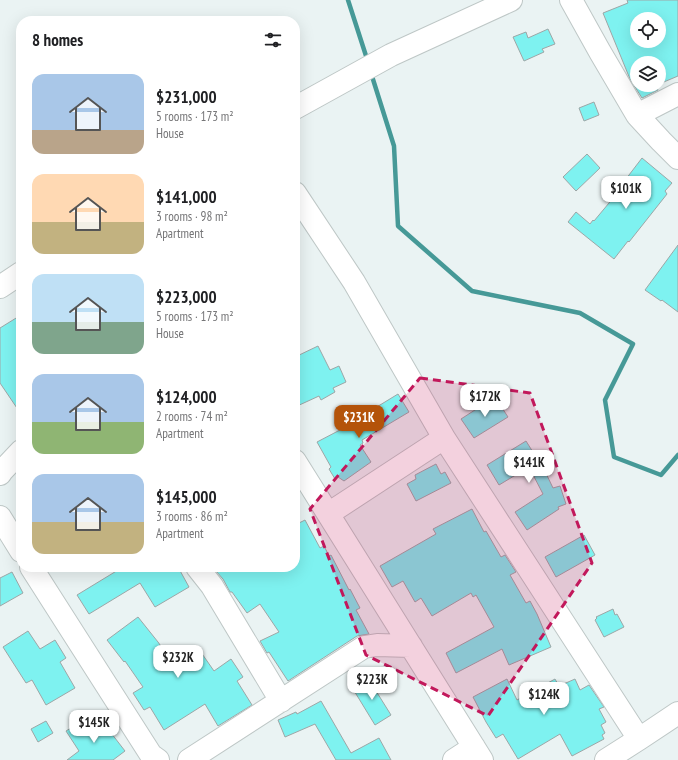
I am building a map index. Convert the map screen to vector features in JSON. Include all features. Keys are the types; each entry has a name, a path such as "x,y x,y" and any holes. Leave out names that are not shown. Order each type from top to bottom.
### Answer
{"street":[{"path":"300,105 391,55 511,0"},
{"path":"571,0 637,115 660,141 678,158"},
{"path":"637,115 678,94"},
{"path":"300,201 354,282 444,438 639,739"},
{"path":"0,286 16,275"},
{"path":"328,514 444,438"},
{"path":"0,474 16,456"},
{"path":"300,469 478,754 454,760"},
{"path":"0,518 16,543"},
{"path":"34,572 151,755 158,760"},
{"path":"201,572 212,586 281,701"},
{"path":"189,760 364,647 377,645 411,646"},
{"path":"606,760 678,713"}],"highlighted area":[{"path":"420,378 530,393 592,563 488,716 366,655 310,509"}],"building":[{"path":"627,0 678,0 678,76 666,81 666,56 630,56 630,79 603,13 628,3"},
{"path":"548,29 555,44 542,49 544,52 524,61 513,37 526,32 528,38"},
{"path":"638,92 654,92 642,98"},
{"path":"594,102 599,115 584,121 579,108"},
{"path":"587,154 600,168 576,191 563,177"},
{"path":"642,158 672,183 665,191 667,194 614,259 568,222 576,212 590,224 593,220 594,221 614,197"},
{"path":"678,245 678,312 645,290"},
{"path":"16,318 16,407 0,383 0,328"},
{"path":"318,346 330,370 339,366 346,382 333,388 335,392 321,400 319,396 300,405 300,355"},
{"path":"398,394 409,412 362,440 363,443 360,445 371,462 344,481 338,477 335,479 329,469 331,467 317,442 363,418 362,416"},
{"path":"495,397 508,417 474,438 461,419"},
{"path":"526,441 542,465 553,488 560,486 566,504 558,507 559,509 527,530 515,512 543,494 529,467 499,485 487,465"},
{"path":"436,464 441,474 445,472 451,483 416,501 407,484 416,479 415,475"},
{"path":"472,509 484,532 486,531 501,557 505,555 516,572 510,575 526,603 530,601 551,647 509,665 502,649 456,673 446,653 494,627 476,595 473,597 471,593 432,616 421,598 415,602 403,581 392,587 380,566 436,534 433,529"},
{"path":"305,520 320,548 324,546 329,556 331,555 360,608 356,610 369,634 357,636 288,681 260,641 279,632 260,604 247,613 232,592 230,592 223,579 217,572 300,572 300,522"},
{"path":"584,535 595,555 556,577 545,557"},
{"path":"12,572 23,593 0,606 0,578"},
{"path":"115,572 181,572 189,587 155,607 140,583 89,614 77,595"},
{"path":"613,609 615,615 617,614 624,627 604,637 595,620 597,618 596,617"},
{"path":"138,617 174,665 198,648 214,671 231,659 243,677 237,681 252,705 218,726 205,704 164,730 150,707 144,710 133,693 143,687 125,661 124,662 107,640"},
{"path":"28,631 40,649 55,640 66,658 60,662 75,688 46,705 32,680 26,683 3,647"},
{"path":"373,677 380,688 376,691 391,715 375,725 353,689"},
{"path":"507,679 517,700 555,679 559,686 575,679 580,690 589,685 604,707 599,709 606,722 601,725 605,733 602,735 604,739 572,756 560,734 518,759 503,734 496,738 473,697"},
{"path":"321,701 351,753 379,738 391,760 336,760 315,724 285,737 278,720 296,712 297,714"},
{"path":"84,720 96,738 108,729 125,751 113,760 67,760 79,751 66,731"},
{"path":"46,721 53,733 38,742 31,729"}],"waterway":[{"path":"348,0 368,62"},
{"path":"371,73 394,146 398,226 472,291 580,313 633,344 605,400 614,457 661,475 678,455"}]}
